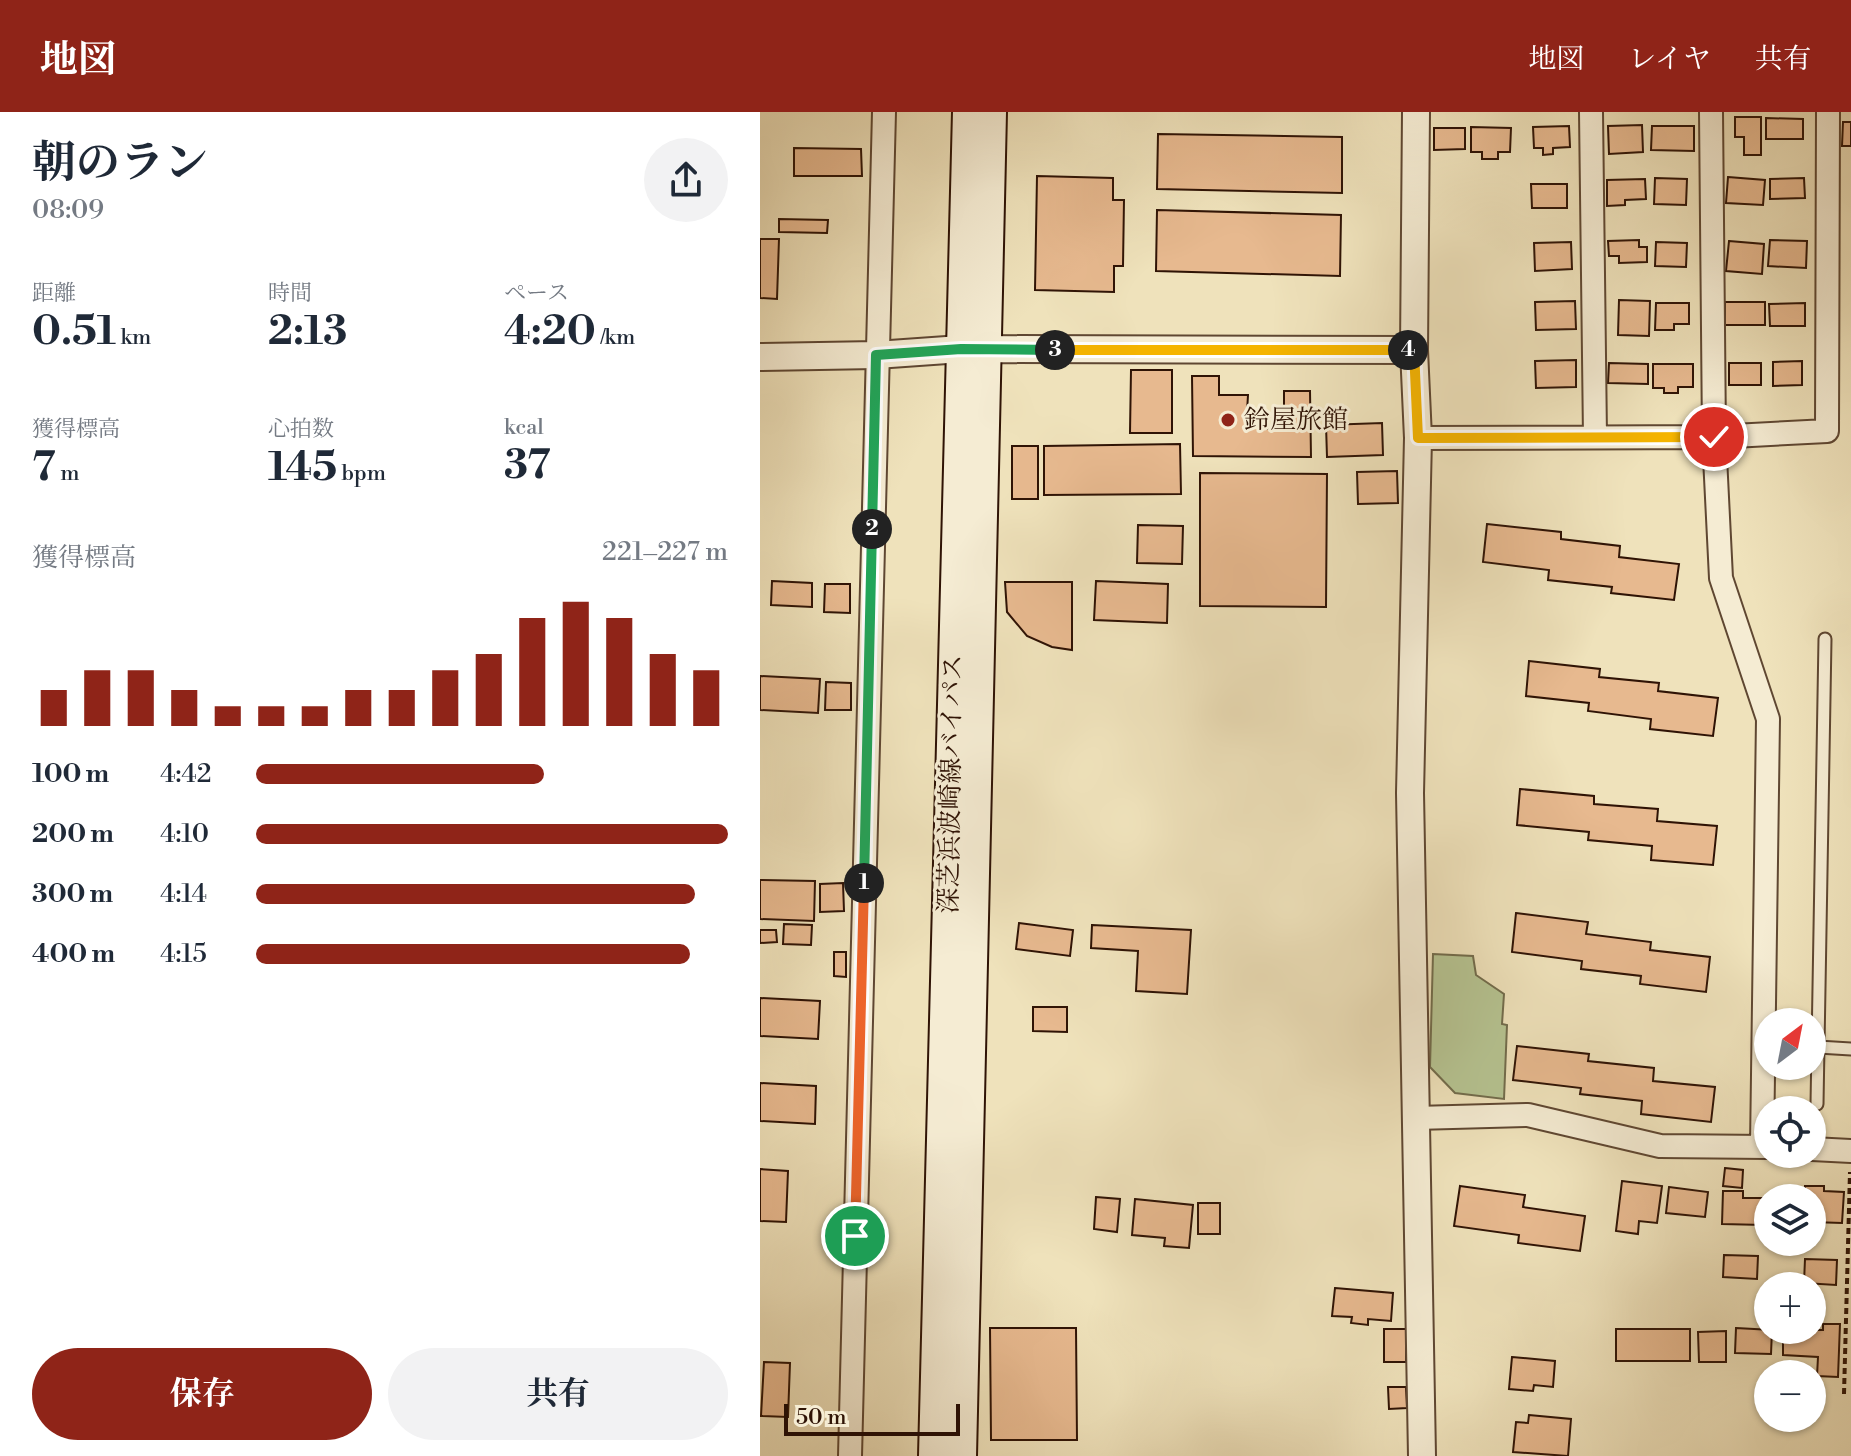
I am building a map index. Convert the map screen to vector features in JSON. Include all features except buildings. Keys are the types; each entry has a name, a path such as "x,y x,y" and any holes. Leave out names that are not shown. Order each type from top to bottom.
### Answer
{"main road":[{"name":"深芝浜波崎線バイパス","path":"961,1456 973,350 968,112"},
{"name":"深芝浜波崎線バイパス","path":"934,1456 973,350 991,112"}],"street":[{"path":"850,1456 884,112"},
{"path":"1416,112 1414,350 1418,438 1410,793 1422,1456"},
{"path":"1591,112 1595,437"},
{"path":"1711,112 1714,437 1721,578 1768,719 1765,1096"},
{"path":"1418,438 1714,437 1827,431 1828,112"},
{"path":"760,357 973,350 1414,350"},
{"path":"1416,1118 1528,1115 1660,1146 1754,1146"},
{"path":"1826,1150 1851,1151"}],"lane":[{"path":"1819,1008 1825,639"},
{"path":"1826,1047 1851,1049"}],"path":[{"path":"1844,1394 1851,1151"}],"green space":[{"path":"1433,954 1473,956 1476,975 1504,994 1502,1024 1507,1025 1504,1099 1455,1093 1430,1067"}],"place":[{"name":"鈴屋旅館","path":"1228,420"}],"route":[{"path":"855,1236 876,355 961,349 1414,350 1418,438 1714,437"}]}
